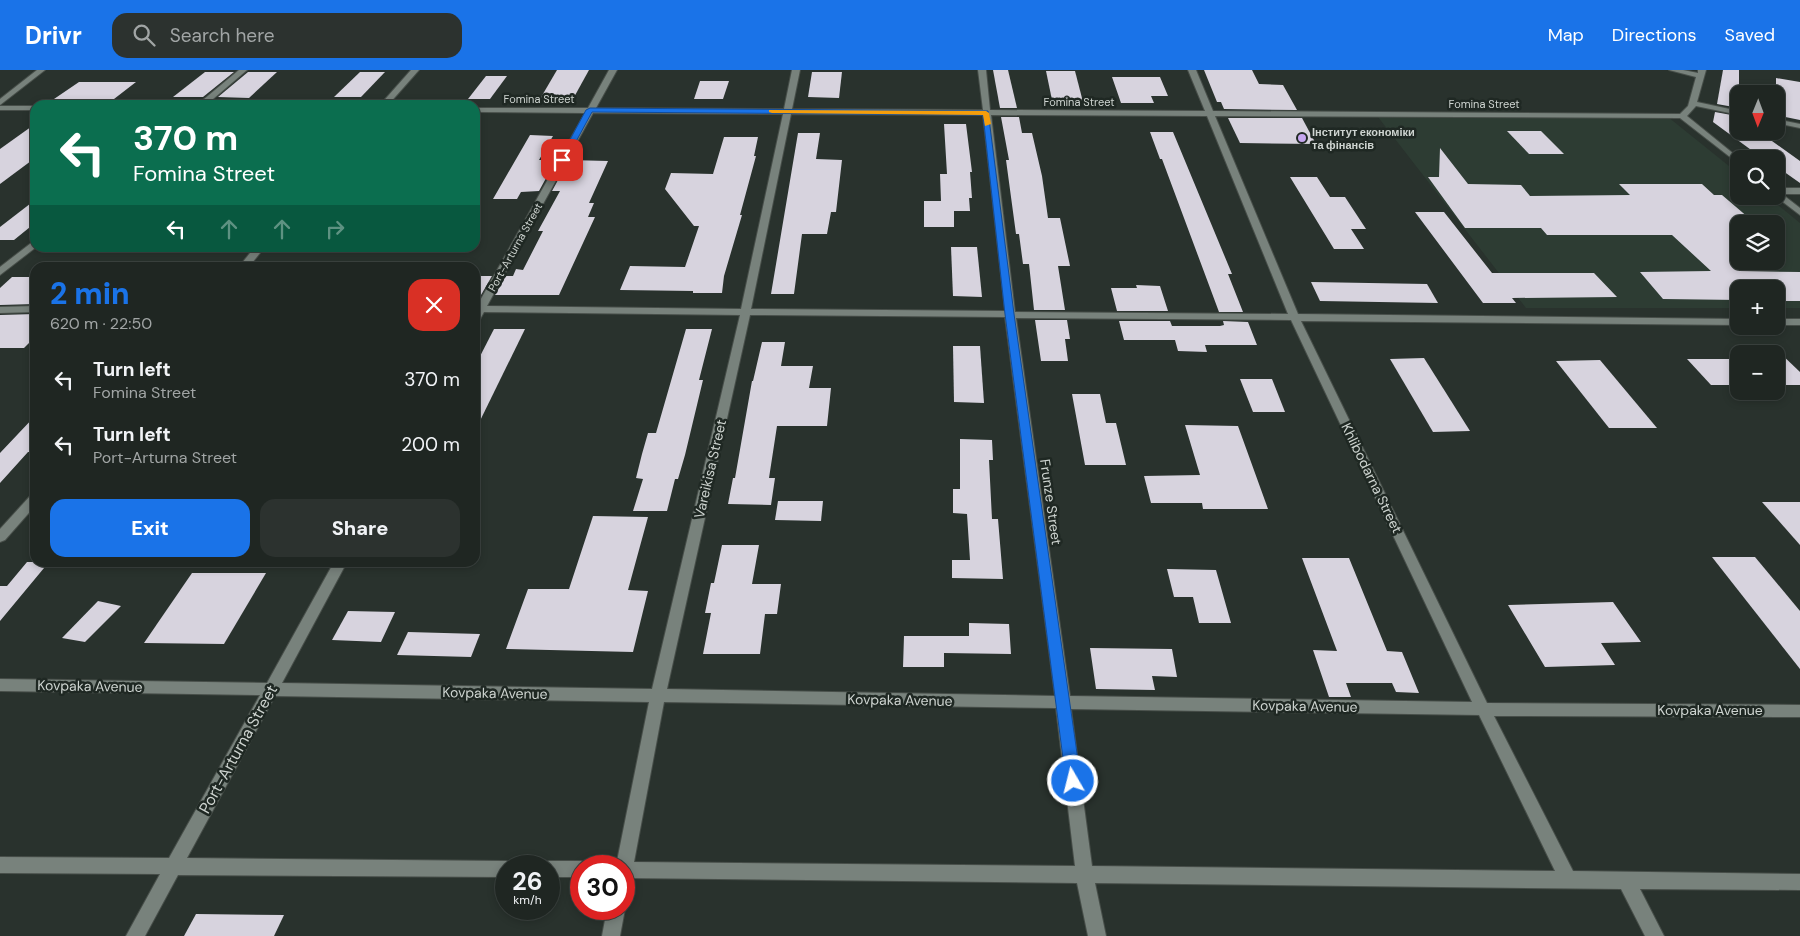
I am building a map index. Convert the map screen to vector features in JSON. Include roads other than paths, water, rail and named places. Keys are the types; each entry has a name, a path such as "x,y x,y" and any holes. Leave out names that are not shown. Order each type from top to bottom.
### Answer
{"street":[{"path":"0,103 41,70"},
{"path":"207,100 243,70"},
{"path":"389,100 416,70"},
{"name":"Port-Arturna Street","path":"480,305 612,70"},
{"name":"Vareikisa Street","path":"627,855 658,696 746,311 796,70"},
{"name":"Frunze Street","path":"982,70 1010,314 1063,702 1084,874 1097,936"},
{"name":"Khlibodarna Street","path":"1192,70 1294,316 1483,709 1568,879"},
{"path":"1673,70 1701,73 1692,107 1682,116 1730,155"},
{"path":"1693,103 1730,111"},
{"path":"0,108 30,108"},
{"name":"Fomina Street","path":"480,110 1682,116"},
{"path":"1785,123 1800,126"},
{"path":"1785,192 1800,191"},
{"path":"1785,200 1800,212"},
{"path":"0,272 30,247"},
{"path":"247,262 256,252"},
{"path":"0,310 30,309"},
{"path":"480,309 1730,322"},
{"path":"1785,322 1800,322"},
{"path":"0,537 30,504"},
{"name":"Port-Arturna Street","path":"135,936 338,567"},
{"name":"Kovpaka Avenue","path":"0,685 1483,709 1800,711"},
{"path":"0,864 495,869"},
{"path":"635,868 1800,882"},
{"path":"1626,880 1655,936"},
{"path":"611,936 614,920"}],"place":[{"name":"Інститут економіки та фінансів","path":"1302,138"}]}
